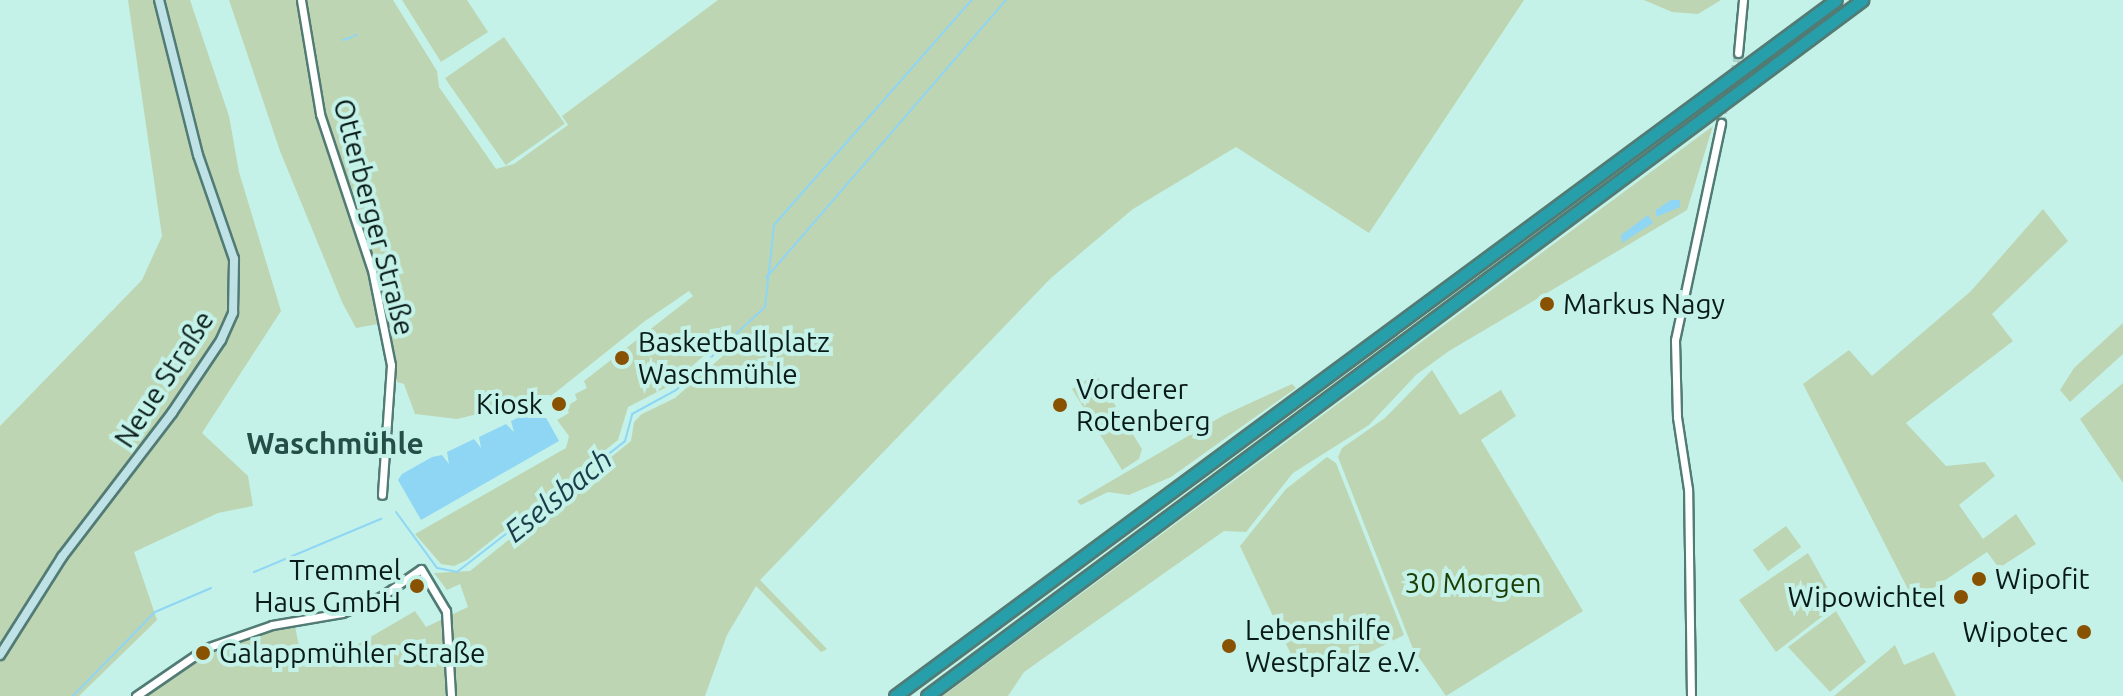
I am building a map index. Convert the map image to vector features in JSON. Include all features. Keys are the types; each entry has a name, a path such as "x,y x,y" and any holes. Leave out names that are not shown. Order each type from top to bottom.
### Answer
{"highway":[{"path":"895,696 1836,0"},
{"path":"927,696 1862,0"}],"main road":[{"name":"Neue Straße","path":"0,655 62,557 188,390 233,313 234,259 198,155 159,0"}],"street":[{"name":"Otterberger Straße","path":"301,0 320,114 372,270 391,365 382,495"},
{"path":"1738,53 1743,0"},
{"path":"1691,696 1686,552 1688,489 1676,408 1675,340 1721,123"},
{"path":"136,696 206,648 262,627 342,613 382,596 421,569 446,611 451,696"}],"green space":[{"path":"128,0 190,0 229,116 239,172 281,311 202,433 248,476 253,506 218,513 134,552 157,620 79,696 0,696 0,426 142,280 162,236"},
{"path":"229,0 393,0 437,71 439,87 496,169 514,164 568,125 562,116 718,0 1524,0 1369,233 1236,147 1133,209 1051,278 760,580 827,649 821,652 756,586 727,635 705,696 141,696 193,659 244,636 295,626 303,666 343,653 415,611 426,627 468,607 460,584 447,590 434,573 470,571 631,441 634,422 642,414 675,398 734,346 725,337 671,385 628,407 618,440 467,560 454,566 441,564 415,534 566,448 569,436 557,420 569,413 565,407 577,400 575,394 587,388 584,381 693,296 689,291 645,321 551,396 457,419 415,414 404,384 397,382 373,278 378,324 356,328 342,302 280,151"},
{"path":"402,0 467,0 488,32 441,62"},
{"path":"1644,0 1721,0 1698,14 1672,12"},
{"path":"504,37 565,124 506,165 445,78"},
{"path":"1713,126 1687,210 1449,351 1416,375 1369,425 1293,473 1246,532 1224,531 1024,672 1008,696 943,696"},
{"path":"2043,209 2068,241 1992,314 2013,341 1906,423 1946,466 1985,462 1995,476 1959,505 1983,539 2016,514 2036,544 1999,568 1987,552 1914,601 1803,384 1849,350 1872,376 1971,291"},
{"path":"2123,323 2123,354 2070,402 2060,390 2074,368"},
{"name":"30 Morgen","path":"1432,370 1460,415 1501,390 1516,416 1481,440 1583,611 1446,696 1413,649 1338,457 1342,448 1385,418"},
{"path":"1096,374 1142,449 1139,459 1122,470 1072,389"},
{"path":"2123,383 2123,483 2080,419"},
{"path":"1292,384 1296,388 1171,477 1129,495 1108,492 1081,505 1077,501 1224,415"},
{"path":"1327,457 1336,463 1404,635 1329,673 1318,652 1295,663 1240,546 1286,489"},
{"path":"1786,526 1801,547 1768,571 1753,550"},
{"path":"1808,553 1837,605 1776,652 1739,600"},
{"path":"1836,611 1866,662 1830,692 1788,647"},
{"path":"1895,645 1904,665 1934,652 1956,696 1834,696"}],"water":[{"path":"1671,200 1680,200 1680,207 1656,217 1656,210"},
{"path":"1648,215 1653,223 1622,243 1621,235"},
{"path":"540,407 559,441 421,520 398,480 402,474 432,457 442,455 449,464 447,452 474,439 481,448 479,437 506,424 514,432 511,421"}],"waterway":[{"name":"Eselsbach","path":"396,512 437,568 457,572 625,441 632,414 676,390 765,307 774,225 972,0"},
{"name":"Eselsbach","path":"766,278 1006,0"},
{"path":"343,40 352,37"},
{"name":"Eselsbach","path":"254,572 381,519"},
{"name":"Eselsbach","path":"73,696 155,612 211,588"}],"tunnel":[{"path":"1721,123 1738,53"}],"place":[{"name":"Markus Nagy","path":"1547,304"},
{"name":"Basketballplatz Waschmühle","path":"622,358"},
{"name":"Kiosk","path":"559,404"},
{"name":"Vorderer Rotenberg","path":"1060,405"},
{"name":"Wipofit","path":"1979,579"},
{"name":"Tremmel Haus GmbH","path":"417,586"},
{"name":"Wipowichtel","path":"1961,597"},
{"name":"Wipotec","path":"2084,632"},
{"name":"Lebenshilfe Westpfalz e.V.","path":"1229,646"},
{"name":"Galappmühler Straße","path":"203,653"}],"district":[{"name":"Waschmühle","path":"335,443"}]}
